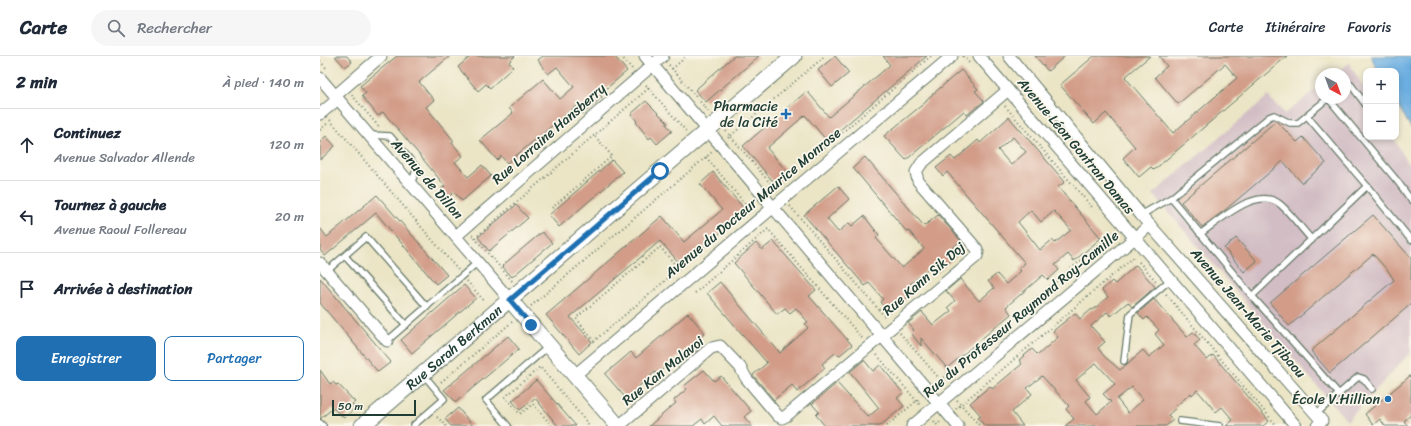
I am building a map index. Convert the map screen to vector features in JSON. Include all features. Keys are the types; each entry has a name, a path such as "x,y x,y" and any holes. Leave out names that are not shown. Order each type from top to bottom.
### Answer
{"main road":[{"name":"Rue Sarah Berkman","path":"362,426 510,300 711,124 794,56"},
{"path":"510,300 619,426"}],"street":[{"path":"322,113 381,56"},
{"path":"645,56 711,124 773,206 958,426"},
{"name":"Avenue du Docteur Maurice Monrose","path":"575,375 952,56"},
{"name":"Avenue Léon Gontran Damas","path":"979,56 1134,238"},
{"name":"Avenue Léon Gontran Damas","path":"1009,56 1150,224"},
{"name":"Rue Lorraine Hansberry","path":"456,236 653,65 665,59"},
{"name":"Avenue de Dillon","path":"320,78 510,300"},
{"name":"Rue Kann Sik Doj","path":"882,336 977,256 977,249 918,180 916,172 921,164 1008,90"},
{"name":"Rue du Professeur Raymond Roy-Camille","path":"912,426 1150,224"},
{"name":"Avenue Jean-Marie Tjibaou","path":"1150,224 1320,422"},
{"path":"1134,238 1296,426"},
{"path":"323,267 388,341"},
{"name":"Rue Kan Malavoi","path":"619,426 710,348 720,346 727,351 740,367 746,378 778,416 782,418 882,336"}],"lane":[{"path":"1351,85 1365,104"},
{"path":"1141,215 1171,198 1269,117 1274,115 1290,123 1298,123 1321,104"},
{"path":"1333,104 1398,182 1411,200"},
{"path":"1307,116 1411,240"},
{"path":"369,135 390,136 417,168 411,184"},
{"path":"1252,296 1367,186"},
{"path":"1171,198 1252,296 1339,394"},
{"path":"1200,234 1238,208 1261,198 1270,198 1280,204 1312,240"},
{"path":"323,267 345,256 366,237 427,307"},
{"path":"345,256 406,325"},
{"path":"388,341 478,262"},
{"path":"1124,361 1130,314 1170,280"},
{"path":"508,426 486,400 550,346"},
{"path":"414,426 444,399 423,374"},
{"path":"1320,422 1339,394 1358,377 1364,379 1372,389"},
{"path":"1180,421 1220,426"},
{"path":"320,423 323,426"}],"path":[{"path":"621,56 636,73"},
{"path":"672,69 687,56"},
{"path":"724,142 825,56"},
{"path":"812,159 931,56"},
{"path":"665,59 711,124"},
{"path":"642,81 686,131 680,136"},
{"path":"475,238 649,88"},
{"path":"348,92 387,136"},
{"path":"1004,104 1094,208"},
{"path":"322,113 331,121 485,302"},
{"path":"320,130 331,121"},
{"path":"552,208 612,156 594,135"},
{"path":"731,136 777,191"},
{"path":"529,308 712,151"},
{"path":"706,157 752,212 756,209"},
{"path":"786,202 891,323"},
{"path":"933,387 1114,232 1109,226"},
{"path":"465,227 513,282 519,277"},
{"path":"695,293 768,229 862,339"},
{"path":"660,247 679,269 594,340 576,318 660,247"},
{"path":"1132,253 1277,426"},
{"path":"954,410 1135,256"},
{"path":"533,305 537,310"},
{"path":"435,388 515,320"},
{"path":"897,330 940,380"},
{"path":"873,351 916,401"},
{"path":"552,426 533,404 520,414 505,397 540,367 590,426"},
{"path":"887,426 924,394"},
{"path":"954,396 980,426"},
{"path":"431,410 446,426"}],"shaded area":[{"path":"1349,63 1363,87 1363,140 1395,140 1411,169 1411,352 1347,421 1153,194 1268,96 1285,114 1315,90 1315,104 1351,104 1351,68 1343,68"}],"water":[{"path":"1371,56 1409,56 1411,59 1411,128 1399,106 1399,68 1377,68"}],"building":[{"path":"335,56 347,56 352,62 345,67"},
{"path":"397,56 450,56 419,82 434,100 426,107 454,141 452,143 463,156 455,162 468,177 482,165 491,176 462,201 454,192 448,198 441,189 445,186 403,135 383,112 378,116 362,96 366,93 360,86"},
{"path":"471,56 515,56 509,62 513,67 490,88 486,84 478,91 458,67"},
{"path":"543,56 614,56 627,71 600,94 602,97 583,114 576,106 507,163 501,156 497,160 480,140 513,113 509,108 543,79 560,99 574,87 557,67 548,74 538,60"},
{"path":"734,56 759,56 706,102 695,90"},
{"path":"835,56 849,73 832,87 818,70"},
{"path":"883,56 927,56 827,141 805,115 767,148 789,174 776,185 743,146 807,91 829,117 890,65"},
{"path":"1035,56 1065,56 1048,71"},
{"path":"1094,56 1150,56 1125,77 1173,133 1237,78 1225,64 1178,104 1155,77 1167,66 1159,56 1287,56 1154,170 1151,167 1139,177 1123,158 1135,147 1106,113 1094,124 1060,85"},
{"path":"961,70 978,89 975,91 984,101 967,115 964,111 906,160 884,136 927,101 926,100"},
{"path":"646,101 668,123 666,124 672,131 657,144 651,137 649,139 631,114"},
{"path":"1009,117 1065,182 1058,187 1101,238 1074,261 1068,254 1055,265 1059,270 1048,280 1043,275 1006,307 1011,314 947,368 921,338 921,346 911,333 914,330 908,323 922,312 933,325 951,311 948,307 955,301 946,291 960,279 979,301 994,288 988,281 997,274 1006,284 1021,271 1019,269 1025,263 947,172 943,176 936,168 951,156 955,160 978,140 980,143","holes":["1013,137 1026,152 1011,165 998,150","1031,210 1041,222 1054,211 1071,230 1055,243 1052,240 1040,250 1018,222"]},
{"path":"1276,121 1297,142 1303,137 1326,163 1302,183 1283,161 1225,210 1202,227 1181,202"},
{"path":"326,136 335,146 320,160 320,142"},
{"path":"865,157 924,226 938,215 961,241 952,248 957,255 938,272 932,265 909,285 914,292 889,313 880,302 883,299 869,283 865,286 804,215 838,186 849,199 827,219 838,232 849,223 852,226 864,216 879,235 876,238 902,268 924,249 909,231 907,232 853,168"},
{"path":"612,160 623,172 559,227 549,215"},
{"path":"713,172 746,211 682,266 660,241 570,317 592,342 579,354 546,315 662,216 684,242 722,210 700,184"},
{"path":"377,195 447,275 436,284 376,213 325,256 320,250 320,228 327,237"},
{"path":"516,205 528,218 489,251 478,237"},
{"path":"1373,215 1411,258 1411,304 1330,373 1311,351 1394,280 1389,272 1373,254 1289,326 1270,303"},
{"path":"542,232 552,243 512,277 502,266"},
{"path":"1236,238 1257,261 1244,272 1224,248"},
{"path":"773,241 816,290 809,296 852,345 840,355 835,353 822,364 825,368 797,392 792,385 774,400 753,375 767,363 707,293 720,282 780,353 808,328 805,324 808,322 796,308 790,313 785,308 777,314 734,263 756,243 762,250"},
{"path":"1136,265 1155,287 1132,307 1128,302 1111,316 1107,312 1091,326 1105,342 1098,348 1104,356 1120,370 1143,350 1149,357 1164,345 1155,334 1159,330 1147,317 1144,320 1138,313 1154,299 1187,337 1193,332 1200,340 1194,345 1207,360 1213,355 1269,421 1263,426 1226,426 1233,420 1222,407 1216,412 1197,390 1192,395 1191,393 1168,415 1173,420 1166,426 1065,426 1074,419 1066,409 1069,406 1042,376 1027,388 1032,394 1012,412 1023,426 985,426 978,418 981,416 970,403 990,386 992,389 1022,364 1019,360 1032,349 1038,355 1058,337 1053,331 1075,313 1080,319 1092,309 1093,310 1108,297 1102,290 1112,281 1115,284","holes":["1096,363 1115,384 1103,394 1111,402 1097,414 1086,401 1090,397 1076,380","1132,387 1143,400 1128,413 1117,399"]},
{"path":"320,278 391,362 378,372 320,303"},
{"path":"464,285 476,298 412,353 401,340"},
{"path":"688,313 705,333 697,340 702,346 694,353 689,347 657,374 655,372 637,388 641,393 630,403 605,374 631,352 636,358"},
{"path":"508,336 519,349 456,402 444,390"},
{"path":"864,360 873,371 880,365 903,393 897,398 904,406 880,426 825,426 816,415 819,412 812,404 837,383 868,417 879,408 850,372"},
{"path":"320,370 330,384 333,382 336,385 338,384 355,402 352,404 355,408 344,418 333,408 320,419"},
{"path":"704,370 714,381 721,376 751,411 744,417 752,426 722,426 714,416 705,424 702,419 693,426 649,426 676,403 674,400 687,389 684,386"},
{"name":"École V.Hillion","path":"1411,375 1411,415 1404,421 1408,426 1385,426 1380,419 1373,425 1365,414"},
{"path":"536,380 576,426 558,426 535,398 520,410 512,401"},
{"path":"458,408 473,426 451,426 445,419"}],"place":[{"name":"Pharmacie de la Cité","path":"786,114"},
{"name":"École V.Hillion","path":"1388,399"}],"route":[{"path":"531,325 510,300 660,171"}]}
